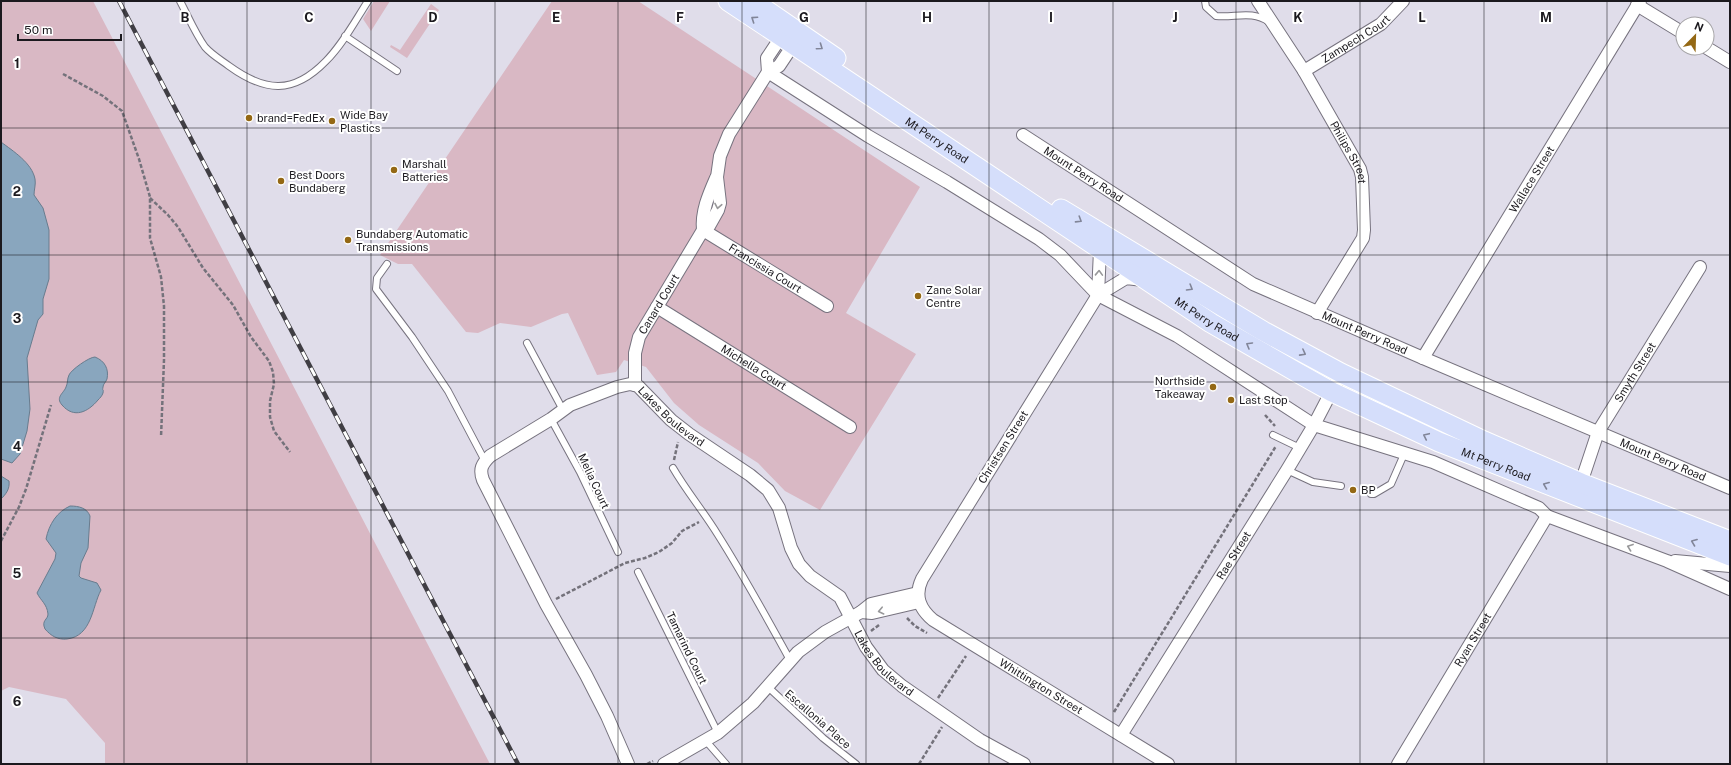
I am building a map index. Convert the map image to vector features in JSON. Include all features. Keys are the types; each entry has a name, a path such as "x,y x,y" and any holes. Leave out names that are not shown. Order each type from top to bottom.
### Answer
{"main road":[{"name":"Mt Perry Road","path":"728,1 790,35 969,152 1256,328 1341,373 1484,441 1578,490 1730,556"},
{"name":"Mt Perry Road","path":"753,1 790,35 1100,250 1210,323 1332,392 1439,442 1730,541"}],"street":[{"name":"Philips Street","path":"1258,1 1304,71 1360,170 1364,185 1363,238 1317,313"},
{"name":"Zampech Court","path":"1304,71 1381,24 1402,1"},
{"path":"1638,3 1675,28"},
{"name":"Wallace Street","path":"1423,358 1638,3"},
{"path":"703,230 702,224 707,197 717,177 720,156 729,134 768,72 767,58 790,35"},
{"path":"1715,53 1730,62"},
{"name":"Mt Perry Road","path":"768,72 868,136 947,182 1039,239 1060,255 1098,295 1178,336 1314,425 1405,452 1433,462 1539,508 1547,516 1667,560 1730,589"},
{"name":"Mount Perry Road","path":"1022,135 1253,284 1317,313 1730,488"},
{"name":"Francissia Court","path":"703,230 827,306"},
{"name":"Canard Court","path":"635,385 635,353 639,337 703,230"},
{"name":"Christsen Street","path":"1098,295 1100,250"},
{"name":"Smyth Street","path":"1578,490 1598,432 1700,267"},
{"name":"Christsen Street","path":"918,598 922,579 1098,295 1126,278 1145,280"},
{"name":"Michella Court","path":"657,307 850,427"},
{"name":"Rae Street","path":"1121,735 1287,470 1314,425 1341,373"},
{"name":"Lakes Boulevard","path":"485,461 579,401 617,387 638,386 671,420 689,434 750,475 768,490 779,508 791,548 799,564 810,576 840,598 856,615 866,647 883,670 902,686 980,740 1024,764"},
{"path":"485,461 481,471 483,480 546,604 607,716 628,764"},
{"name":"Ryan Street","path":"1398,764 1547,516"},
{"path":"1667,560 1730,566"},
{"path":"660,762 706,741 735,720 768,687 790,660 811,642 856,615 872,613 918,598"},
{"name":"Whittington Street","path":"918,598 923,609 933,620 1168,764"}],"lane":[{"path":"180,1 206,47 213,54 243,76 267,86 287,86 311,74 326,62 368,1"},
{"path":"1205,1 1206,7 1216,16 1245,14 1257,16 1275,26"},
{"path":"345,36 397,70"},
{"path":"387,264 377,278 376,289 412,337 448,391 485,461"},
{"path":"527,343 563,410"},
{"name":"Melia Court","path":"551,419 580,472 618,552"},
{"path":"1275,435 1300,448"},
{"path":"1371,494 1374,494 1391,484 1405,452"},
{"path":"674,468 684,487 737,565 790,660"},
{"path":"1287,470 1313,482 1341,486"},
{"name":"Tamarind Court","path":"638,572 718,733"},
{"name":"Escallonia Place","path":"768,687 822,738 856,764"},
{"path":"706,741 726,764"}],"path":[{"path":"63,74 104,96 122,111 139,159 150,197 150,238 161,277 164,306 164,360 161,437"},
{"path":"150,197 178,227 203,268 233,305 251,337 268,361 273,372 274,384 270,401 270,417 274,431 290,452"},
{"path":"1,541 19,507 26,489 51,405"},
{"path":"1114,712 1276,446 1276,428 1265,415"},
{"path":"674,468 676,448 680,438"},
{"path":"552,601 625,563 645,558 659,552 672,543 682,531 706,518"},
{"path":"904,617 915,626 928,633"},
{"path":"866,634 881,624"},
{"path":"959,653 972,660"},
{"path":"932,707 966,656"},
{"path":"919,764 944,725"},
{"path":"647,764 660,762"}],"shaded area":[{"path":"1,1 93,1 490,764 105,764 105,743 66,699 9,687 1,691"},
{"path":"374,1 390,1 371,31 363,19"},
{"path":"552,1 638,1 920,187 846,313 916,354 820,510 785,491 758,463 699,425 674,403 646,367 624,360 616,372 597,375 568,313 531,327 500,323 478,333 466,332 412,264 398,264 380,255"},
{"path":"431,4 439,10 407,58 390,47 391,45 400,50"}],"water":[{"path":"1,142 16,153 33,173 35,181 34,195 43,208 49,230 49,279 43,299 43,314 38,320 27,358 30,409 27,431 20,454 12,463 1,459"},
{"path":"95,357 104,363 107,369 107,379 103,386 103,394 90,408 85,411 76,413 71,412 62,405 59,400 67,386 69,375 80,364"},
{"path":"1,476 9,481 9,486 1,499"},
{"path":"70,506 82,508 89,513 90,516 88,548 81,563 79,576 97,583 101,590 90,620 82,632 75,637 61,639 50,634 45,629 44,622 48,614 45,605 37,593 55,559 56,553 46,539 49,528 57,515"}],"railway":[{"path":"119,1 518,764"}],"place":[{"name":"brand=FedEx","path":"249,118"},
{"name":"Wide Bay Plastics","path":"332,121"},
{"name":"Marshall Batteries","path":"394,170"},
{"name":"Best Doors Bundaberg","path":"281,181"},
{"name":"Bundaberg Automatic Transmissions","path":"348,240"},
{"name":"Zane Solar Centre","path":"918,296"},
{"name":"Northside Takeaway","path":"1213,387"},
{"name":"Last Stop","path":"1231,400"},
{"name":"BP","path":"1353,490"}]}
